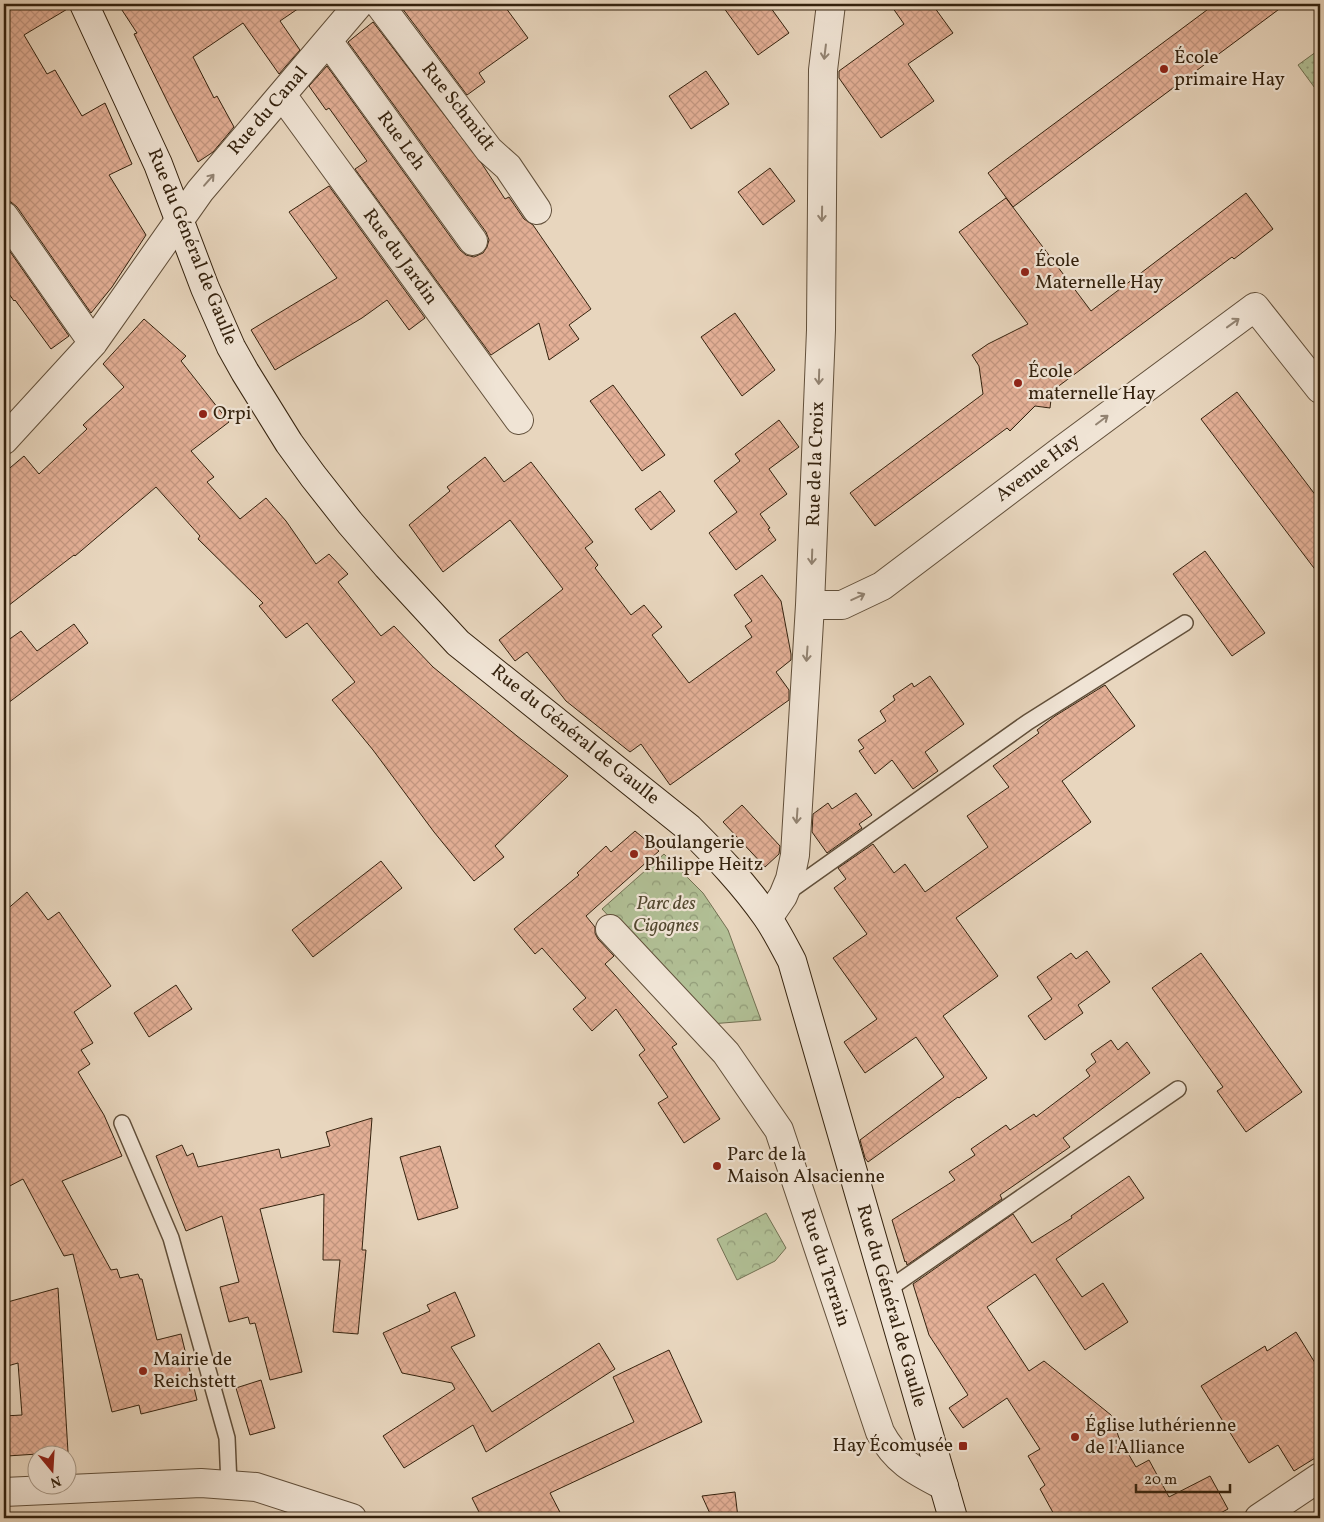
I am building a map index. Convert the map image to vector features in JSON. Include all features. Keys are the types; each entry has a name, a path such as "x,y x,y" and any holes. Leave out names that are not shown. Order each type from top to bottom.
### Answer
{"street":[{"name":"Rue du Général de Gaulle","path":"84,4 158,164 205,288 231,347 289,443 350,523 432,616 458,642 689,828 731,870 768,918 792,961 953,1518"},
{"name":"Rue du Canal","path":"4,440 93,343 200,191 359,4"},
{"name":"Rue Schmidt","path":"380,4 489,150 508,167 537,210"},
{"name":"Rue de la Croix","path":"768,918 783,896 790,879 795,855 810,605 820,330 823,70 831,4"},
{"name":"Rue Leh","path":"328,41 473,241"},
{"name":"Rue du Jardin","path":"282,95 519,420"},
{"path":"4,216 93,343"},
{"name":"Avenue Hay","path":"810,605 842,605 882,586 1255,307 1320,390"},
{"name":"Rue du Terrain","path":"610,929 726,1052 779,1130 880,1432 898,1458 919,1473 944,1486"},
{"path":"1259,1518 1320,1477"},
{"path":"4,1492 201,1484 256,1487 352,1518"}],"lane":[{"path":"783,896 1028,722 1185,623"},
{"path":"886,1290 1178,1089"},
{"path":"122,1123 170,1238 227,1438 229,1485"}],"green space":[{"path":"1320,49 1320,95 1298,65"},
{"name":"Parc des Cigognes","path":"664,854 703,893 728,930 761,1020 710,1024 602,909"},
{"path":"766,1213 786,1248 775,1261 737,1280 717,1239"}],"building":[{"path":"4,4 69,4 69,8 24,35 47,74 55,70 82,116 105,103 132,164 109,175 146,235 112,287 91,313 17,207 11,202 4,201"},
{"path":"118,4 305,4 280,21 300,50 279,74 243,23 193,57 214,98 217,96 234,127 213,152 198,162 134,34 137,33"},
{"path":"399,4 503,4 528,38 479,73 485,82 467,95"},
{"path":"721,4 768,4 789,33 758,55"},
{"path":"890,4 932,4 953,33 908,64 934,101 881,138 839,78 839,71 904,24"},
{"path":"1215,4 1286,4 1013,207 988,173"},
{"path":"373,22 482,164 505,199 509,197 524,219 533,225 591,309 569,325 579,339 549,360 539,323 491,355 355,169 367,161 329,108 326,110 309,86 327,66 460,250 466,255 474,257 483,253 489,240 486,232 348,42"},
{"path":"706,71 729,104 691,129 669,96"},
{"path":"770,168 795,201 763,225 738,192"},
{"path":"329,186 425,318 409,330 387,300 362,318 275,370 251,330 337,278 289,212"},
{"path":"1246,193 1273,229 1234,259 1232,257 1052,391 1050,408 1035,406 1010,431 1007,428 875,526 850,493 983,394 979,366 972,355 988,344 1028,324 959,232 1006,198 1091,311"},
{"path":"4,243 69,336 51,349 4,287"},
{"path":"735,313 775,370 742,396 701,337"},
{"path":"144,319 186,356 181,361 229,422 191,451 214,477 207,482 240,519 266,498 286,521 316,564 329,554 348,574 338,582 381,636 394,626 433,667 568,776 495,846 504,857 474,881 332,700 355,682 307,623 286,638 259,606 263,603 198,539 200,536 156,487 75,556 4,609 4,473 24,456 39,474 87,429 83,425 124,387 103,364"},
{"path":"613,385 665,455 642,471 590,401"},
{"path":"1237,392 1320,501 1320,576 1201,419"},
{"path":"779,420 799,447 769,469 787,494 760,514 776,540 736,570 709,533 737,512 714,481 740,461 735,454"},
{"path":"485,457 504,482 531,462 593,542 585,548 598,565 595,568 631,615 644,605 662,627 652,635 689,683 752,637 745,626 752,621 734,595 762,575 781,601 791,660 776,672 789,690 789,700 670,785 641,744 630,752 566,701 527,652 515,661 499,640 563,589 510,520 443,572 409,525 450,491 447,487"},
{"path":"660,491 675,511 651,530 635,509"},
{"path":"1205,551 1265,633 1232,656 1173,574"},
{"path":"74,624 88,643 4,706 4,643 21,631 37,651"},
{"path":"930,676 964,724 925,752 938,771 913,789 892,760 875,774 859,751 864,748 858,740 886,721 880,711 895,700 893,696 912,683 914,687"},
{"path":"1105,685 1135,726 1062,781 1091,822 956,918 998,976 943,1016 987,1078 868,1162 860,1140 944,1077 916,1037 865,1073 844,1042 877,1019 833,958 867,934 834,888 846,879 838,868 873,844 894,873 905,864 925,892 988,847 967,816 1009,787 993,766 1039,733 1037,730 1055,716"},
{"path":"856,793 872,815 859,824 862,828 827,853 812,832 813,814 828,803 832,809"},
{"path":"742,805 780,846 779,854 765,867 723,822"},
{"path":"635,831 659,851 586,916 595,927 598,939 614,956 605,964 677,1044 672,1047 720,1119 684,1143 658,1103 668,1097 639,1055 645,1050 616,1009 592,1031 573,1009 586,998 542,948 535,954 514,929 579,875 577,873 606,846 611,852"},
{"path":"381,861 402,888 313,957 292,930"},
{"path":"27,892 48,920 59,912 111,986 74,1012 93,1043 81,1050 90,1064 78,1072 104,1115 122,1156 62,1181 111,1270 117,1269 120,1278 138,1274 140,1279 142,1279 157,1340 181,1334 197,1400 141,1414 139,1405 112,1412 73,1254 64,1256 23,1179 4,1189 4,912"},
{"path":"1087,951 1110,982 1078,1005 1083,1013 1045,1040 1028,1016 1052,999 1037,977 1071,953 1076,959"},
{"path":"1201,953 1302,1092 1246,1132 1217,1091 1223,1087 1152,988"},
{"path":"176,985 192,1009 149,1037 134,1013"},
{"path":"1111,1040 1118,1050 1127,1042 1150,1073 1063,1138 1070,1147 1000,1195 1002,1199 907,1265 892,1220 955,1180 949,1172 975,1155 971,1149 1006,1125 1010,1130 1034,1114 1036,1117 1090,1076 1086,1070 1096,1062 1091,1054"},
{"path":"372,1118 362,1250 366,1250 358,1334 333,1332 340,1260 323,1260 324,1194 260,1209 302,1372 270,1380 255,1323 250,1324 248,1317 229,1322 220,1287 239,1282 222,1216 186,1231 156,1156 182,1145 187,1156 193,1153 198,1167 279,1149 281,1158 330,1146 326,1132"},
{"path":"440,1146 458,1208 418,1220 400,1157"},
{"path":"1129,1176 1144,1198 1056,1259 1082,1297 1103,1283 1128,1322 1085,1350 1035,1274 987,1307 1029,1371 1044,1361 1111,1415 1119,1438 1136,1467 1149,1460 1169,1497 1210,1476 1228,1509 1211,1518 1056,1518 1040,1489 1045,1485 1028,1456 1040,1449 1007,1398 963,1428 949,1408 968,1395 929,1335 913,1284 1013,1214 1032,1243 1072,1218 1071,1216"},
{"path":"58,1288 68,1444 28,1444 28,1455 7,1456 4,1416 22,1415 18,1363 4,1367 4,1303"},
{"path":"455,1292 475,1336 451,1347 492,1412 599,1343 615,1369 486,1452 473,1425 404,1468 383,1436 455,1389 452,1383 402,1373 383,1333 430,1311 427,1305"},
{"path":"1296,1332 1320,1371 1320,1455 1294,1471 1278,1445 1249,1463 1201,1386 1265,1346 1267,1351"},
{"path":"669,1350 702,1422 550,1493 563,1518 482,1518 472,1498 634,1422 613,1377"},
{"path":"261,1380 275,1428 250,1435 236,1388"},
{"path":"735,1492 738,1518 712,1518 702,1496"}],"place":[{"name":"École primaire Hay","path":"1164,69"},
{"name":"École Maternelle Hay","path":"1025,272"},
{"name":"École maternelle Hay","path":"1018,383"},
{"name":"Orpi","path":"203,414"},
{"name":"Boulangerie Philippe Heitz","path":"634,854"},
{"name":"Parc de la Maison Alsacienne","path":"717,1166"},
{"name":"Mairie de Reichstett","path":"143,1371"},
{"name":"Église luthérienne de l'Alliance","path":"1075,1437"},
{"name":"Hay Écomusée","path":"963,1446"}]}
